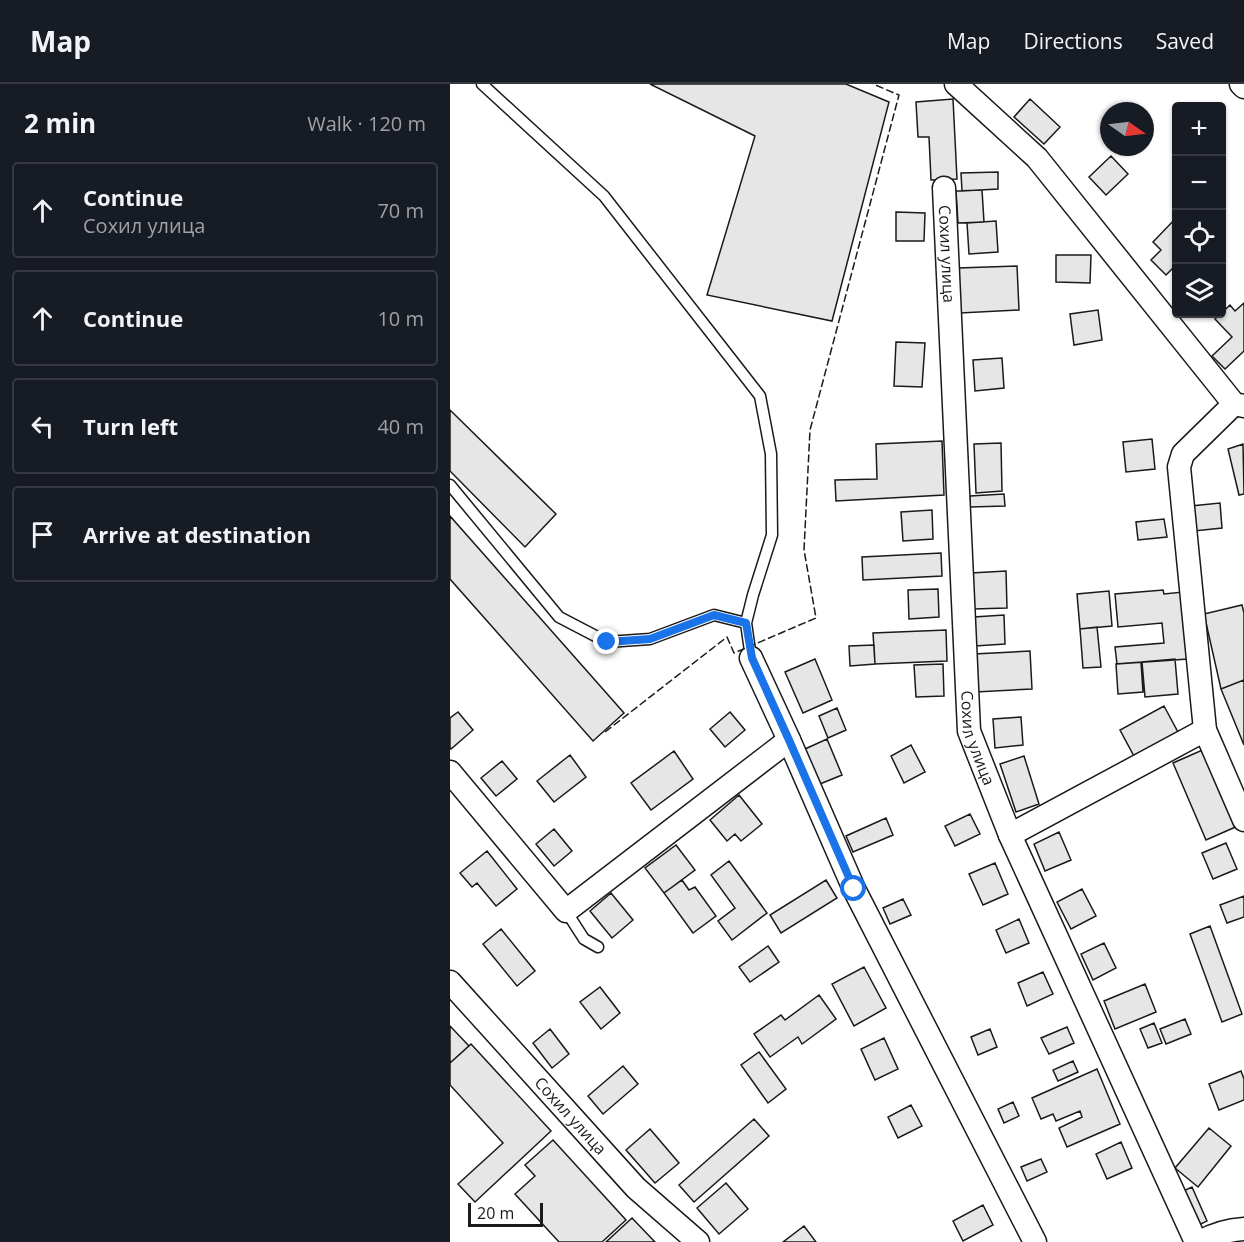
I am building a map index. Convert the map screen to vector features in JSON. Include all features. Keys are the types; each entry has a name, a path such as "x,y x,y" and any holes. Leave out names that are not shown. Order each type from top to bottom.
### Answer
{"street":[{"path":"956,84 1037,158 1239,405 1183,454 1179,467 1205,730 1244,820"},
{"path":"1241,84 1244,87"},
{"name":"Сохил улица","path":"944,188 969,731 1010,835 1198,1242 1229,1230 1244,1230"},
{"path":"752,658 854,889 1035,1242"},
{"path":"1010,835 1205,730"},
{"path":"450,772 566,911 789,740"},
{"name":"Сохил улица","path":"450,982 636,1188 698,1242"}],"lane":[{"path":"482,84 604,196 760,396 771,454 772,535 746,623 752,658"},
{"path":"450,485 559,617 607,642 650,639 714,615 746,623"},
{"path":"566,911 584,939 598,947"}],"building":[{"path":"650,84 846,84 889,102 832,321 707,295 755,136"},
{"path":"953,99 957,179 931,180 929,137 918,137 916,102"},
{"path":"1030,99 1060,127 1044,144 1014,117"},
{"path":"1111,156 1128,174 1106,195 1089,177"},
{"path":"998,172 998,189 962,191 961,173"},
{"path":"982,190 984,222 958,223 956,191"},
{"path":"896,212 925,213 924,241 896,241"},
{"path":"996,221 998,252 969,254 967,223"},
{"path":"1172,222 1172,269 1166,275 1151,260 1161,250 1153,242"},
{"path":"1056,255 1091,255 1090,283 1056,282"},
{"path":"1017,266 1019,310 960,313 958,268"},
{"path":"1244,303 1244,351 1225,369 1212,356 1232,337 1215,319 1226,318 1226,309 1230,305 1235,311"},
{"path":"1098,310 1102,340 1074,345 1070,314"},
{"path":"896,342 925,343 922,387 894,386"},
{"path":"1002,358 1004,388 975,391 973,360"},
{"path":"450,410 556,514 525,547 450,471"},
{"path":"1152,439 1155,469 1126,472 1123,442"},
{"path":"942,441 944,495 836,501 835,480 877,479 876,444"},
{"path":"1001,443 1002,491 976,493 974,444"},
{"path":"1243,444 1244,494 1239,495 1228,449"},
{"path":"1004,494 1005,506 970,507 970,496"},
{"path":"1220,503 1222,528 1194,531 1191,506"},
{"path":"932,510 933,539 903,541 901,512"},
{"path":"450,516 624,713 593,741 450,579"},
{"path":"1164,519 1167,537 1138,540 1136,522"},
{"path":"941,553 942,576 863,580 862,557"},
{"path":"1006,571 1007,608 973,609 971,573"},
{"path":"938,589 939,617 909,619 908,590"},
{"path":"1163,590 1164,594 1183,592 1188,659 1117,664 1115,647 1164,643 1162,623 1118,627 1115,594"},
{"path":"1109,591 1112,626 1080,629 1077,594"},
{"path":"1242,605 1244,680 1221,689 1204,614"},
{"path":"1004,615 1005,644 975,646 974,617"},
{"path":"1097,627 1101,667 1083,668 1080,629"},
{"path":"946,630 947,661 875,664 873,633"},
{"path":"874,645 875,664 850,666 849,646"},
{"path":"1030,651 1032,689 976,692 974,654"},
{"path":"815,659 832,700 803,713 785,672"},
{"path":"1175,659 1178,694 1145,697 1142,662"},
{"path":"1141,662 1143,692 1118,694 1116,664"},
{"path":"943,664 944,696 916,697 914,665"},
{"path":"1244,680 1244,745 1221,689"},
{"path":"1164,706 1179,734 1135,758 1120,730"},
{"path":"837,708 846,730 828,738 819,716"},
{"path":"458,712 473,730 451,749 450,718"},
{"path":"730,712 745,730 725,747 710,729"},
{"path":"1021,717 1023,745 995,748 993,719"},
{"path":"827,739 842,775 820,784 805,749"},
{"path":"911,745 925,772 904,783 891,756"},
{"path":"1207,748 1240,825 1206,840 1173,763"},
{"path":"674,751 693,779 651,810 631,783"},
{"path":"570,755 586,777 554,802 537,781"},
{"path":"1024,756 1039,804 1016,812 1000,764"},
{"path":"502,761 517,779 496,796 481,778"},
{"path":"739,795 762,824 741,841 735,834 727,841 710,820"},
{"path":"970,814 980,834 955,846 945,826"},
{"path":"886,818 893,835 853,852 846,836"},
{"path":"554,829 572,851 554,866 536,844"},
{"path":"1059,832 1071,860 1045,871 1034,844"},
{"path":"1226,843 1237,869 1213,879 1202,853"},
{"path":"676,845 695,870 664,893 645,868"},
{"path":"487,851 517,889 496,906 477,883 472,887 460,873"},
{"path":"729,861 767,913 732,940 718,921 735,908 711,875"},
{"path":"995,863 1008,894 983,905 969,874"},
{"path":"682,880 689,890 695,887 716,916 693,933 664,893"},
{"path":"826,880 837,898 781,933 770,915"},
{"path":"1082,889 1096,916 1071,929 1057,902"},
{"path":"611,893 633,920 612,938 590,911"},
{"path":"1244,896 1244,917 1227,923 1220,905"},
{"path":"903,899 911,915 890,924 883,908"},
{"path":"1019,919 1029,943 1006,953 996,930"},
{"path":"1210,926 1242,1014 1222,1022 1190,934"},
{"path":"501,929 535,971 517,986 483,944"},
{"path":"1104,943 1116,968 1093,980 1081,954"},
{"path":"768,946 779,962 750,982 739,967"},
{"path":"864,967 886,1008 854,1026 832,984"},
{"path":"1043,972 1053,994 1027,1006 1018,983"},
{"path":"1145,984 1156,1012 1115,1029 1104,1001"},
{"path":"600,987 620,1013 601,1029 580,1002"},
{"path":"819,995 836,1019 802,1044 798,1037 770,1057 754,1034 781,1015 785,1020"},
{"path":"1185,1019 1191,1034 1166,1044 1160,1029"},
{"path":"1154,1023 1162,1043 1148,1048 1140,1029"},
{"path":"450,1026 469,1046 450,1063"},
{"path":"1067,1027 1074,1043 1049,1054 1041,1038"},
{"path":"550,1029 569,1054 552,1068 533,1043"},
{"path":"990,1029 997,1047 978,1055 971,1037"},
{"path":"884,1038 898,1069 875,1080 861,1049"},
{"path":"471,1044 551,1131 475,1202 458,1184 503,1143 450,1085 450,1063"},
{"path":"759,1052 786,1089 768,1103 741,1065"},
{"path":"1073,1061 1078,1072 1058,1081 1053,1070"},
{"path":"623,1066 638,1084 603,1114 588,1096"},
{"path":"1097,1069 1120,1124 1067,1147 1059,1128 1082,1117 1080,1111 1056,1121 1053,1114 1041,1119 1032,1098"},
{"path":"1241,1071 1244,1079 1244,1100 1219,1110 1209,1084"},
{"path":"1013,1102 1019,1116 1004,1123 998,1109"},
{"path":"911,1105 922,1126 898,1138 888,1117"},
{"path":"754,1119 769,1136 694,1202 679,1185"},
{"path":"1209,1128 1231,1146 1198,1187 1175,1168"},
{"path":"650,1129 679,1163 655,1183 626,1150"},
{"path":"553,1140 626,1220 602,1242 559,1242 515,1194 535,1176 525,1165"},
{"path":"1121,1142 1132,1168 1107,1179 1096,1154"},
{"path":"1041,1159 1047,1172 1027,1181 1021,1167"},
{"path":"726,1183 748,1209 719,1234 697,1208"},
{"path":"1192,1187 1207,1221 1195,1227 1179,1193"},
{"path":"983,1205 993,1225 963,1241 953,1221"},
{"path":"632,1218 655,1242 606,1242"},
{"path":"804,1226 816,1242 783,1242"}],"fence":[{"path":"605,732 727,637 734,653 816,618 804,550 810,430 899,95 873,84"}],"route":[{"path":"607,642 650,639 714,615 746,623 752,658 854,889"}]}
